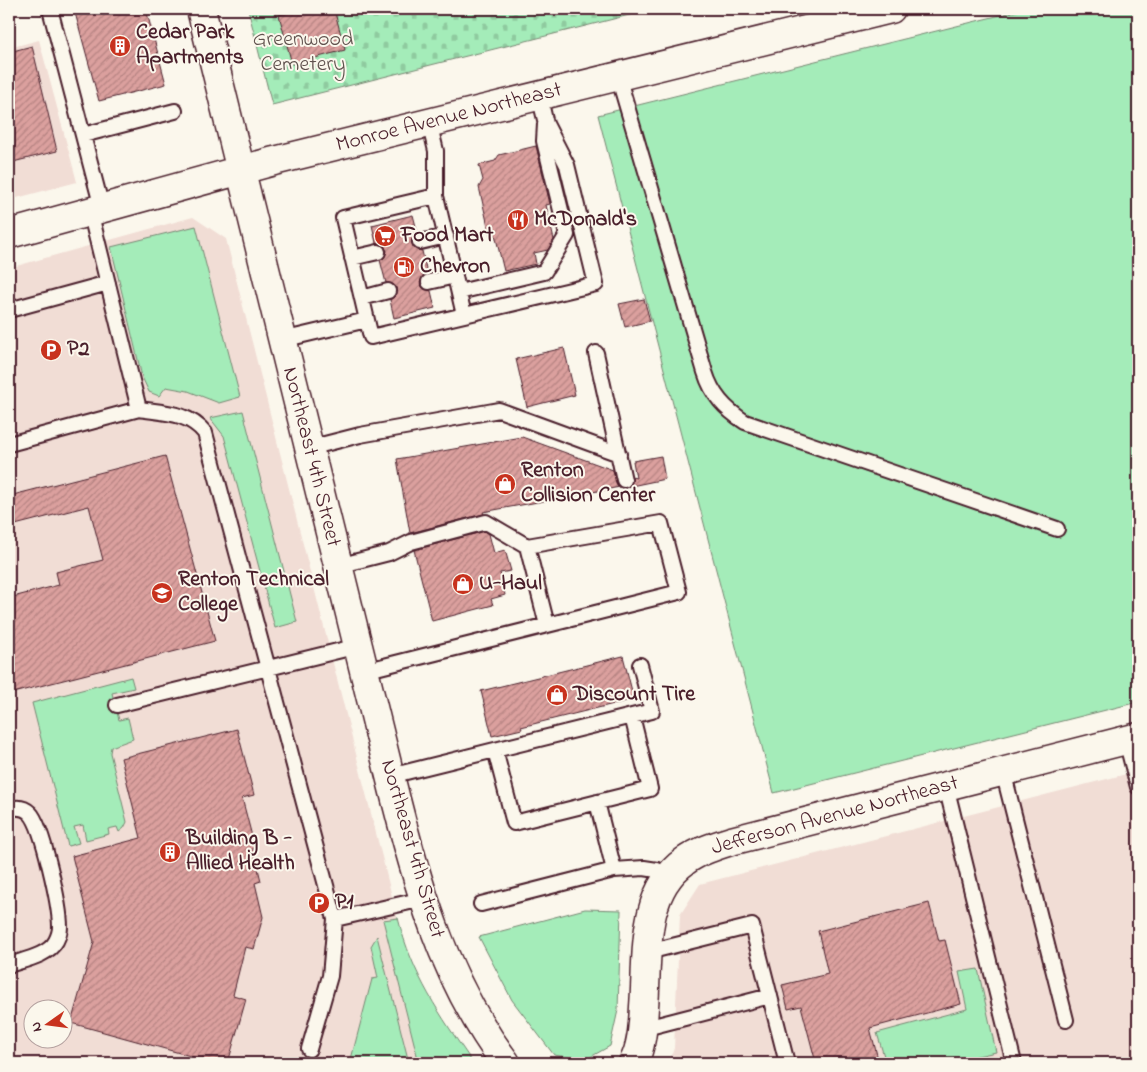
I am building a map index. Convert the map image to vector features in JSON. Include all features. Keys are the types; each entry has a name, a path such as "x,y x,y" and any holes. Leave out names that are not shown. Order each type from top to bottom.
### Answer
{"street":[{"name":"Northeast 4th Street","path":"201,9 390,776 423,899 446,961 491,1043 506,1063"},
{"name":"Monroe Avenue Northeast","path":"9,234 240,170 891,9"},
{"name":"Jefferson Avenue Northeast","path":"634,1063 642,1029 651,915 658,893 669,876 684,861 731,841 1132,739"}],"lane":[{"path":"50,9 83,135 108,283 139,408"},
{"path":"618,76 705,372 711,388 721,402 745,422 1057,529"},
{"path":"436,196 343,218 371,337 596,284 567,165 546,124 539,95"},
{"path":"83,135 175,111"},
{"path":"429,122 436,151 436,196 464,316"},
{"path":"459,292 544,272 567,235 544,140 546,124"},
{"path":"420,242 446,236"},
{"path":"352,258 378,252"},
{"path":"429,282 455,276"},
{"path":"9,310 108,283"},
{"path":"362,298 388,292"},
{"path":"282,340 367,320"},
{"path":"596,352 624,480"},
{"path":"9,444 139,408 187,417 196,422 205,434 335,919 330,976 310,1049"},
{"path":"309,448 360,435 499,410 619,454"},
{"path":"117,705 268,668 361,658 547,625 679,592 661,523 526,546 486,522 411,542 389,553 338,566"},
{"path":"526,546 547,625"},
{"path":"390,776 652,711 640,665"},
{"path":"495,750 514,823 650,789 632,716"},
{"path":"1132,739 1138,787"},
{"path":"1003,771 1066,1020"},
{"path":"946,786 1014,1063"},
{"path":"596,802 614,870"},
{"path":"9,809 18,807 30,812 39,827 59,910 60,930 55,943 45,952 9,964"},
{"path":"481,904 614,870 644,868 657,870 669,876"},
{"path":"335,919 423,899"},
{"path":"648,952 752,926 787,1063"},
{"path":"642,1029 770,996"}],"shaded area":[{"path":"39,40 77,182 9,200 9,48"},
{"name":"Renton Technical College","path":"193,217 226,239 405,948 434,1007 473,1063 9,1063 9,268"},
{"path":"1138,771 1138,1063 669,1063 674,1048 680,915 700,884"}],"green space":[{"name":"Greenwood Cemetery","path":"248,9 653,9 272,105"},
{"path":"1025,9 1138,9 1138,702 774,793 598,115"},
{"path":"196,226 240,397 219,403 188,391 166,387 159,396 149,392 142,377 111,247"},
{"path":"243,411 297,622 275,628 224,436 210,418"},
{"path":"131,677 134,688 112,693 119,720 128,718 133,739 111,747 110,753 127,822 119,832 117,827 108,829 109,834 86,840 83,825 74,827 79,843 68,846 32,703"},
{"path":"585,909 621,910 618,1010 610,1046 585,1060 554,1055 512,1000 479,937"},
{"path":"398,918 411,958 428,994 473,1063 419,1063 383,920"},
{"path":"377,936 409,1063 350,1063 372,979 378,978 371,946"},
{"path":"978,969 996,1052 945,1063 886,1063 877,1033 967,1009 959,972"}],"building":[{"name":"Cedar Park Apartments","path":"74,9 146,9 166,84 99,101"},
{"path":"304,9 334,9 345,50 292,64 279,15"},
{"path":"32,46 57,151 9,163 9,52"},
{"name":"McDonald's","path":"536,146 550,204 546,205 554,240 548,250 534,253 536,264 504,271 495,234 490,235 479,187 483,180 479,165 495,161 499,155"},
{"name":"Chevron","path":"413,215 418,234 412,239 412,244 417,250 422,251 427,273 423,276 420,283 423,288 431,291 435,308 394,318 390,300 394,297 397,289 394,285 386,283 380,260 384,258 387,251 384,246 376,243 372,225"},
{"path":"644,299 650,321 625,327 619,304"},
{"path":"564,348 575,395 527,407 516,359"},
{"name":"Renton Collision Center","path":"522,437 613,470 616,482 620,487 483,512 484,514 410,533 397,459"},
{"path":"165,456 215,641 9,694 9,598 59,585 56,572 103,560 89,506 15,525 9,496"},
{"path":"661,456 665,479 631,486 632,477 636,478 633,461"},
{"name":"U-Haul","path":"485,531 489,534 494,553 505,550 511,571 500,573 505,595 491,599 493,605 432,621 414,550"},
{"name":"Discount Tire","path":"623,656 634,699 492,736 481,691"},
{"name":"Building B - Allied Health","path":"237,729 254,795 242,798 255,848 253,848 261,881 255,883 263,917 254,949 245,947 233,995 246,999 228,1063 216,1063 72,1023 94,942 72,856 141,838 121,758"},
{"path":"929,903 939,941 945,940 961,1004 870,1028 879,1063 816,1063 801,1006 788,1009 782,985 828,974 818,931"}],"place":[{"name":"Cedar Park Apartments","path":"120,46"},
{"name":"McDonald's","path":"518,220"},
{"name":"Food Mart","path":"385,236"},
{"name":"Chevron","path":"404,267"},
{"name":"P2","path":"51,350"},
{"name":"Renton Collision Center","path":"505,484"},
{"name":"U-Haul","path":"463,584"},
{"name":"Renton Technical College","path":"162,593"},
{"name":"Discount Tire","path":"557,695"},
{"name":"Building B - Allied Health","path":"170,852"},
{"name":"P1","path":"319,903"}]}
